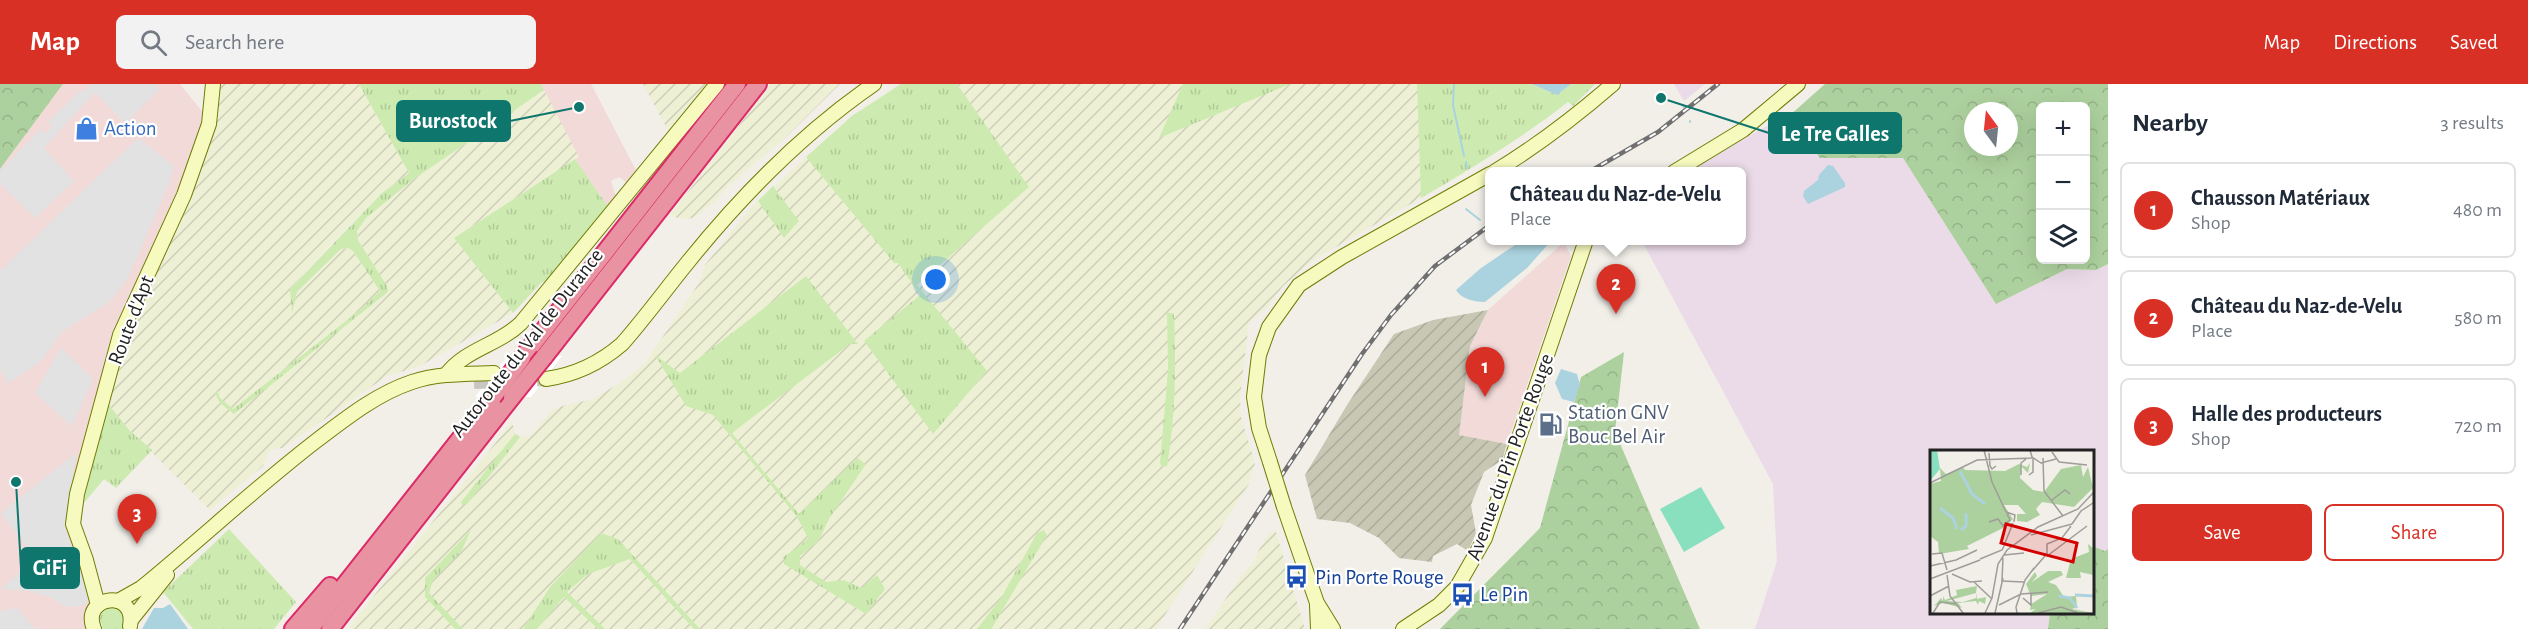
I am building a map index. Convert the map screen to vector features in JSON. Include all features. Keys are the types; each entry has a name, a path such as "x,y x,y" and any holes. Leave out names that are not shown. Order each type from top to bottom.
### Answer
{"highway":[{"name":"Autoroute du Val de Durance","path":"310,629 737,84"},
{"name":"Autoroute du Val de Durance","path":"330,629 512,397 546,370 758,84"},
{"path":"293,629 489,401"}],"main road":[{"name":"Route d'Apt","path":"98,605 86,560 73,524 77,494 120,335 184,195 209,124 213,84"},
{"path":"446,375 458,361 508,334 522,323 717,84"},
{"path":"546,370 576,366 600,354 619,339 665,292 755,186 788,153 849,101 874,84"},
{"path":"1501,167 1557,131 1613,84"},
{"path":"1681,167 1743,130 1798,84"},
{"path":"1333,629 1317,603 1259,428 1254,397 1259,355 1269,327 1299,285 1342,256 1485,177"},
{"name":"Avenue du Pin Porte Rouge","path":"1402,629 1438,605 1457,587 1485,538 1584,245"},
{"path":"469,378 474,357 489,344"},
{"path":"285,465 354,421 407,393 494,373"},
{"path":"94,629 91,619 98,605 103,601 117,601 141,588 285,465 346,418 376,399 411,382 446,375 469,378"},
{"path":"130,625 157,586 200,539"},
{"name":"Route d'Apt","path":"86,560 101,583 117,601 128,608 130,625"},
{"path":"1317,603 1318,629"},
{"name":"Avenue du Pin Porte Rouge","path":"1395,629 1416,620"}],"shaded area":[{"path":"63,84 180,84 205,115 192,164 116,336 72,503 93,599 97,629 0,629 0,169"},
{"path":"91,84 156,84 159,89 125,124 95,92 44,148 74,181 35,218 0,184 0,171 41,129 46,133 52,126 48,122 81,90 84,92"},
{"path":"221,84 359,84 409,173 382,193 290,289 293,310 297,293 341,249 348,248 353,251 380,291 360,310 233,409 221,399 234,414 361,311 381,299 387,286 358,240 357,231 366,218 414,179 544,90 579,157 454,238 513,313 420,366 387,376 283,448 273,449 268,453 263,466 210,510 130,431 109,405 126,336 200,173"},
{"path":"541,84 591,84 639,176 628,184 619,177 611,181 617,200 611,211 575,159 578,157"},
{"path":"643,84 713,84 671,136"},
{"path":"771,84 840,84 784,139 724,190 716,202 693,218 681,219 670,215"},
{"path":"901,84 1452,84 1464,173 1312,261 1283,286 1268,306 1249,322 1240,397 1241,417 1255,463 1249,484 1156,629 353,629 349,627 512,422 515,433 520,437 531,435 554,408 593,399 620,383 645,363 699,283 705,265 752,206 852,116"},
{"path":"1674,84 1705,84 1684,101"},
{"path":"1786,112 1820,158 1903,158 1996,304 2067,269 2096,270 2108,264 2108,549 2105,551 2093,546 2093,450 1930,450 1930,614 2050,614 2048,629 1755,629 1777,561 1773,484 1644,245 1746,245 1746,167 1693,167 1769,125"},
{"path":"138,138 174,166 169,183 127,280 108,303 63,331 40,362 9,383 0,370 0,271"},
{"path":"1561,245 1566,245 1571,256 1507,444 1459,435 1470,346 1488,310"},
{"path":"1488,310 1470,346 1459,435 1507,444 1502,460 1484,472 1471,505 1476,533 1468,551 1457,544 1433,556 1432,562 1399,558 1379,538 1350,523 1317,519 1305,475 1347,405 1394,334 1433,320"},
{"path":"61,348 93,379 72,426 35,393"},
{"path":"76,453 65,527 89,597 86,604 77,607 64,606 50,597 28,591 1,589 36,558 1,513"},
{"path":"1275,529 1305,629 1205,629 1241,576 1252,564 1264,540"},
{"path":"17,608 35,629 0,629 0,611"}],"green space":[{"path":"0,84 63,84 0,169"},
{"path":"359,84 541,84 544,90 414,179 366,218 357,231 358,240 387,286 388,292 234,414 220,403 215,393 217,390 220,398 233,409 360,310 380,291 353,251 348,248 341,249 297,292 292,313 290,289 382,193 409,173"},
{"path":"901,84 957,84 1029,187 917,285 987,371 933,434 864,341 920,295 898,263 894,263 806,157 852,116"},
{"path":"1183,84 1290,84 1159,138"},
{"path":"1417,84 1532,84 1557,95 1571,84 1595,84 1573,106 1568,102 1515,140 1421,198"},
{"path":"1825,84 2108,84 2108,264 2096,270 2067,269 1996,304 1903,158 1820,158 1789,116"},
{"path":"575,159 611,211 554,278 541,283 513,313 454,238"},
{"path":"773,186 799,221 784,238 758,201"},
{"path":"806,276 858,344 850,344 732,433 799,514 857,458 866,464 829,519 818,542 800,556 800,565 826,582 844,580 861,588 877,575 885,589 866,614 784,564 783,557 808,538 797,517 713,415 686,406 655,355 680,373"},
{"path":"1167,313 1174,313 1175,390 1167,466 1162,467 1160,463 1168,370"},
{"path":"1624,352 1615,432 1700,629 1440,629 1540,528 1581,377"},
{"path":"109,405 130,431 152,450 116,488 104,479 79,509"},
{"path":"515,434 520,437 468,503 462,505 461,502"},
{"path":"1701,487 1725,528 1684,552 1660,509"},
{"path":"229,529 296,602 274,629 193,629 163,592"},
{"path":"471,530 461,552 433,580 429,593 463,629 455,629 425,597 425,578"},
{"path":"1044,530 1047,535 991,629 977,629 1001,598 1037,533"},
{"path":"601,533 618,539 700,629 694,629 630,559 588,574 567,592 605,629 598,629 564,597 537,629 523,629 550,587"},
{"path":"2093,546 2105,551 2108,549 2108,629 2048,629 2050,614 2093,614"},
{"path":"109,604 124,610 125,625 122,629 102,629 102,624 98,621 98,614"}],"water":[{"path":"1532,84 1571,84 1557,95"},
{"path":"1828,165 1833,166 1845,183 1845,187 1808,204 1803,196 1804,191 1818,180 1819,175"},
{"path":"1515,245 1547,245 1527,268 1485,302 1461,296 1456,290 1481,268"},
{"path":"1561,369 1577,374 1580,385 1574,402 1562,399 1555,383"},
{"path":"170,604 188,629 142,629 154,608 163,608"}],"pier":[{"path":"562,356 531,397 475,397 506,358"}],"waterway":[{"path":"1454,84 1453,105 1464,156"},
{"path":"1466,162 1467,168"},
{"path":"1466,209 1480,220"}],"tunnel":[{"path":"474,382 546,379"}],"railway":[{"path":"1598,167 1658,132 1718,84"},
{"path":"1180,629 1362,354 1391,315 1435,266 1485,229"}],"place":[{"name":"Le Tre Galles","path":"1661,98"},
{"name":"Burostock","path":"579,107"},
{"name":"Action","path":"86,128"},
{"name":"Château du Naz-de-Velu","path":"1616,314"},
{"name":"Chausson Matériaux","path":"1485,397"},
{"name":"Station GNV Bouc Bel Air","path":"1550,424"},
{"name":"GiFi","path":"16,482"},
{"name":"Halle des producteurs","path":"137,544"},
{"name":"Pin Porte Rouge","path":"1297,577"},
{"name":"Le Pin","path":"1462,594"}]}
